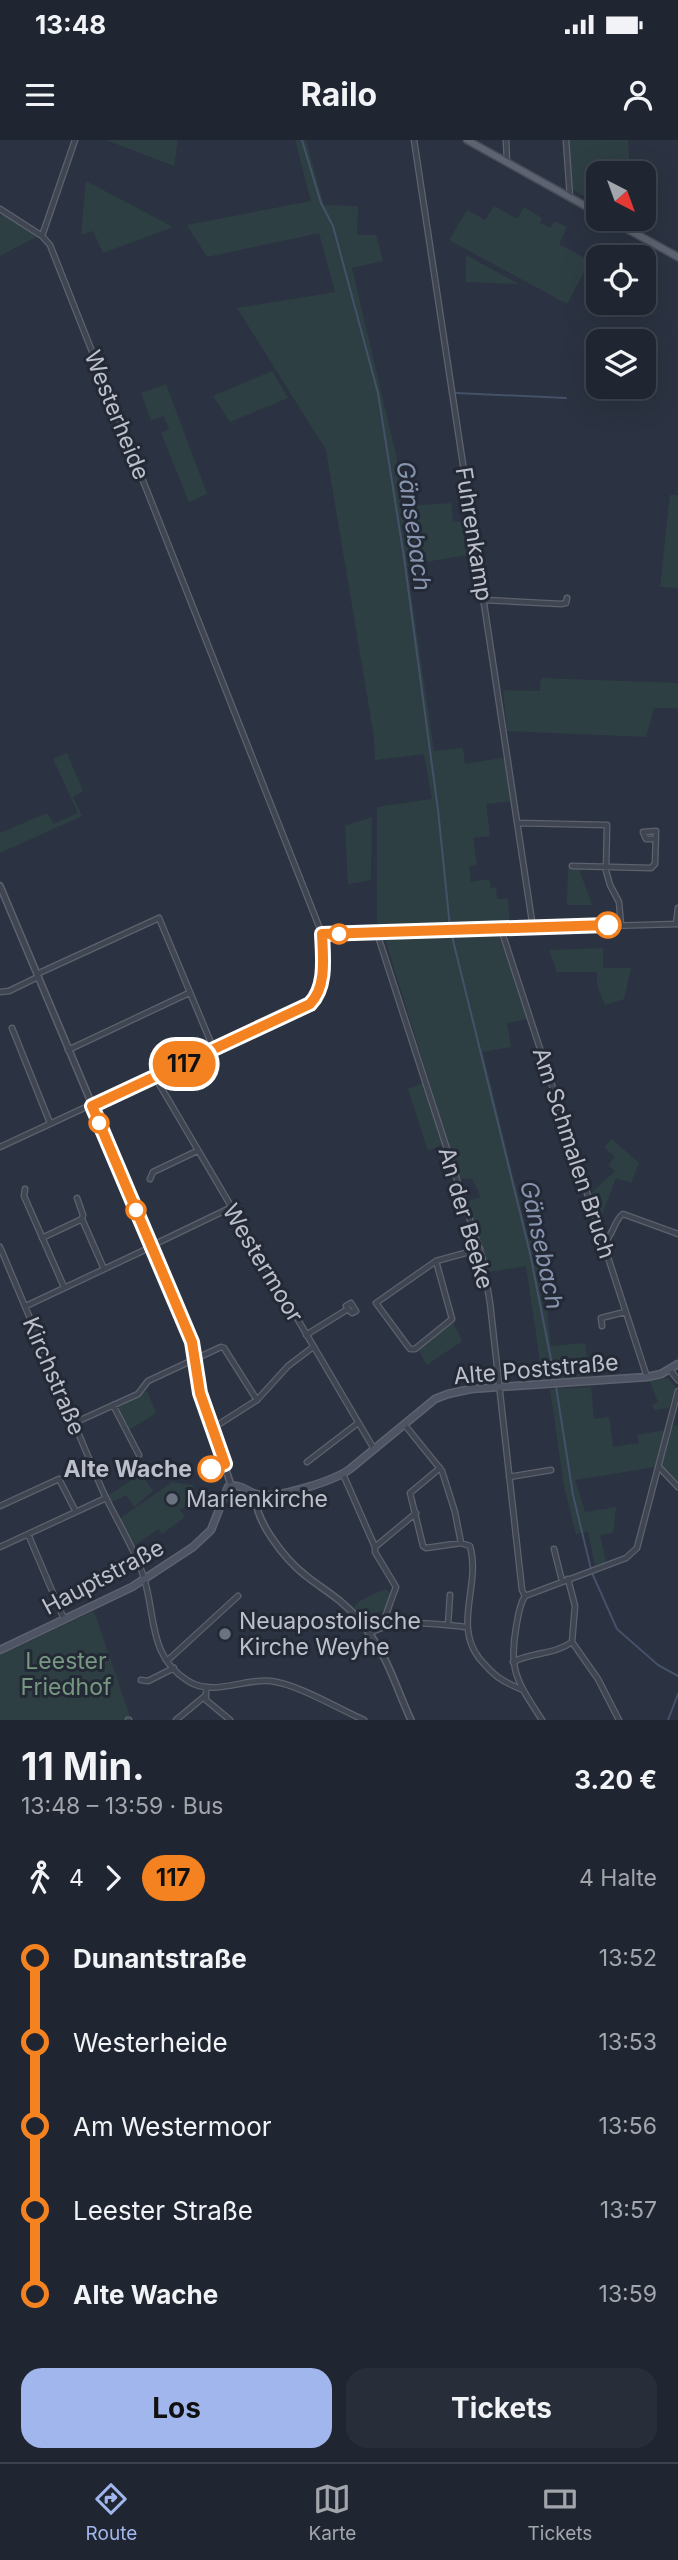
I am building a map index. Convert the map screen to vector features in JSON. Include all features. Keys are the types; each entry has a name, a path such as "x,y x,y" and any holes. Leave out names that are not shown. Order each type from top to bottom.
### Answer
{"main road":[{"path":"467,140 586,206"},
{"path":"631,231 678,257"},
{"name":"Alte Poststraße","path":"257,1494 271,1495 343,1474 428,1403 447,1394 647,1377 670,1370 678,1364"},
{"path":"232,1486 240,1486 257,1494"},
{"name":"Hauptstraße","path":"0,1650 145,1579 193,1547 207,1534 223,1495 232,1486"}],"street":[{"path":"0,209 43,236 75,140"},
{"name":"Fuhrenkamp","path":"414,140 533,928"},
{"path":"506,140 506,162"},
{"path":"566,140 570,197"},
{"name":"Westerheide","path":"43,236 50,245 322,934 320,990 310,1004 214,1050"},
{"path":"484,600 561,604 566,603 567,598"},
{"path":"517,823 607,825 606,867 610,885 619,902 621,925"},
{"path":"572,866 651,868 655,864 656,839"},
{"path":"0,886 192,1342 200,1393 232,1486"},
{"path":"322,934 677,924 678,908"},
{"path":"0,992 9,991 159,918 214,1050 0,1147"},
{"name":"Am Schmalen Bruch","path":"501,929 647,1377"},
{"name":"An der Beeke","path":"377,933 480,1249 487,1281 522,1590 525,1596"},
{"path":"68,1049 189,993"},
{"path":"12,1028 50,1123"},
{"name":"Westermoor","path":"155,1077 374,1448"},
{"path":"150,1179 153,1172 197,1151"},
{"path":"24,1189 24,1196 64,1287"},
{"path":"77,1198 82,1219 104,1269"},
{"path":"25,1307 230,1208"},
{"path":"603,1243 611,1236 620,1216 624,1214 678,1234"},
{"path":"43,1238 82,1219"},
{"name":"Kirchstraße","path":"0,1247 106,1498 134,1550 145,1579 156,1642 167,1661"},
{"path":"436,1261 452,1319 415,1349 410,1349 376,1303 436,1261 480,1249"},
{"path":"306,1335 348,1309"},
{"path":"602,1326 601,1318 625,1312"},
{"path":"74,1423 139,1394 148,1381 221,1347 257,1400"},
{"path":"213,1428 257,1400 288,1366 313,1347"},
{"path":"670,1370 678,1380"},
{"path":"542,1720 523,1690 512,1659 520,1607 525,1596 633,1553 678,1391"},
{"path":"113,1405 139,1455"},
{"path":"307,1462 358,1423"},
{"path":"404,1423 440,1468 455,1512 461,1543"},
{"path":"658,1467 678,1488"},
{"path":"440,1468 410,1493 423,1546 426,1548 468,1544 471,1549 473,1589 466,1627 469,1643 494,1676 523,1690"},
{"path":"509,1477 551,1470"},
{"path":"343,1474 375,1547 374,1552 396,1587 381,1628"},
{"path":"0,1506 59,1479 76,1512"},
{"path":"257,1494 257,1510 280,1548 304,1574 355,1615 370,1633 388,1663 411,1720"},
{"path":"0,1547 106,1498"},
{"path":"375,1547 416,1513"},
{"path":"28,1534 64,1619"},
{"path":"554,1549 562,1581"},
{"path":"568,1579 575,1606 572,1642 595,1674 618,1720"},
{"path":"448,1625 450,1595"},
{"path":"238,1596 167,1661 187,1681 206,1687 271,1681 364,1720"},
{"path":"370,1633 406,1622 466,1627"},
{"path":"512,1659 556,1651 572,1642"},
{"path":"141,1680 148,1681 174,1668"},
{"path":"206,1687 205,1696 208,1702 230,1720"},
{"path":"176,1720 205,1696"}],"green space":[{"path":"106,140 178,140 174,166"},
{"path":"295,140 306,140 324,205 358,206 357,235 376,235 383,261 352,268 408,506 451,503 453,522 469,521 474,554 407,565 434,751 463,748 465,764 506,757 513,801 486,804 490,836 473,838 477,865 469,866 471,882 489,879 491,888 496,887 497,899 508,899 510,924 377,928 377,807 432,799 424,754 375,760 374,737 326,450 237,308 335,292 319,233 207,257 187,225 311,201"},
{"path":"568,140 628,140 629,161 586,161 586,197 571,189"},
{"path":"86,181 171,228 103,253 93,231 81,235"},
{"path":"494,206 517,219 524,207 542,218 540,223 550,228 555,221 567,227 559,244 586,259 586,268 567,304 449,240 467,210 485,220"},
{"path":"3,213 36,237 0,256 0,217"},
{"path":"466,255 519,284 466,282"},
{"path":"272,371 288,398 230,422 213,396"},
{"path":"166,384 207,494 189,502 161,433 169,429 164,416 151,420 141,393"},
{"path":"670,495 678,495 678,588 660,587"},
{"path":"541,678 678,683 678,708 654,708 646,737 507,731 503,690 540,691"},
{"path":"67,753 83,791 73,797 82,816 0,853 0,833 47,813 54,824 78,813 53,759"},
{"path":"372,817 371,880 348,884 345,826"},
{"path":"568,869 579,869 592,905 567,905"},
{"path":"498,932 527,1019 507,1023 511,1047 483,1052 529,1241 539,1240 551,1346 585,1343 587,1358 591,1358 593,1376 543,1381 526,1266 489,1272 467,1201 481,1197 472,1179 459,1178 385,939 393,935"},
{"path":"603,948 603,968 631,968 624,999 605,1005 597,985 597,972 557,972 549,950"},
{"path":"423,1083 444,1144 428,1151 408,1089"},
{"path":"612,1139 639,1163 631,1183 616,1178 599,1223 589,1195 615,1171 608,1165 615,1157 604,1147"},
{"path":"453,1322 462,1341 427,1365 418,1349"},
{"path":"668,1378 676,1387 669,1408 654,1410 652,1405 658,1402 650,1381"},
{"path":"591,1387 594,1419 609,1417 613,1447 639,1443 637,1435 665,1430 655,1467 575,1480 585,1512 616,1507 613,1533 600,1535 606,1562 595,1566 588,1531 576,1534 564,1486 550,1389"},
{"path":"147,1391 156,1413 129,1430 117,1405"},
{"path":"672,1425 678,1426 678,1485 661,1463"},
{"path":"142,1474 153,1491 134,1507 126,1495 110,1503 107,1496"},
{"path":"172,1482 193,1485 199,1499 180,1510 185,1517 162,1534 158,1529 134,1546 119,1519"},
{"path":"385,1589 392,1593 387,1609 362,1618 353,1608 361,1600"},
{"name":"Leester Friedhof","path":"94,1611 130,1717 123,1720 0,1720 0,1655"}],"waterway":[{"name":"Gänsebach","path":"302,140 321,203 333,226 378,393 404,557 438,810 450,927"},
{"path":"456,393 566,398"},
{"name":"Gänsebach","path":"451,932 530,1253 555,1380"},
{"name":"Gänsebach","path":"556,1386 573,1495 591,1569"},
{"name":"Gänsebach","path":"592,1573 617,1629 658,1665 678,1676"},
{"path":"668,1720 678,1694"}],"bus line":[{"name":"117","path":"211,1469 225,1464 200,1393 192,1342 92,1106 310,1004 320,990 322,934 608,925"}],"place":[{"name":"Alte Wache","path":"211,1469"},
{"name":"Marienkirche","path":"172,1499"},
{"name":"Neuapostolische Kirche Weyhe","path":"225,1634"}]}
